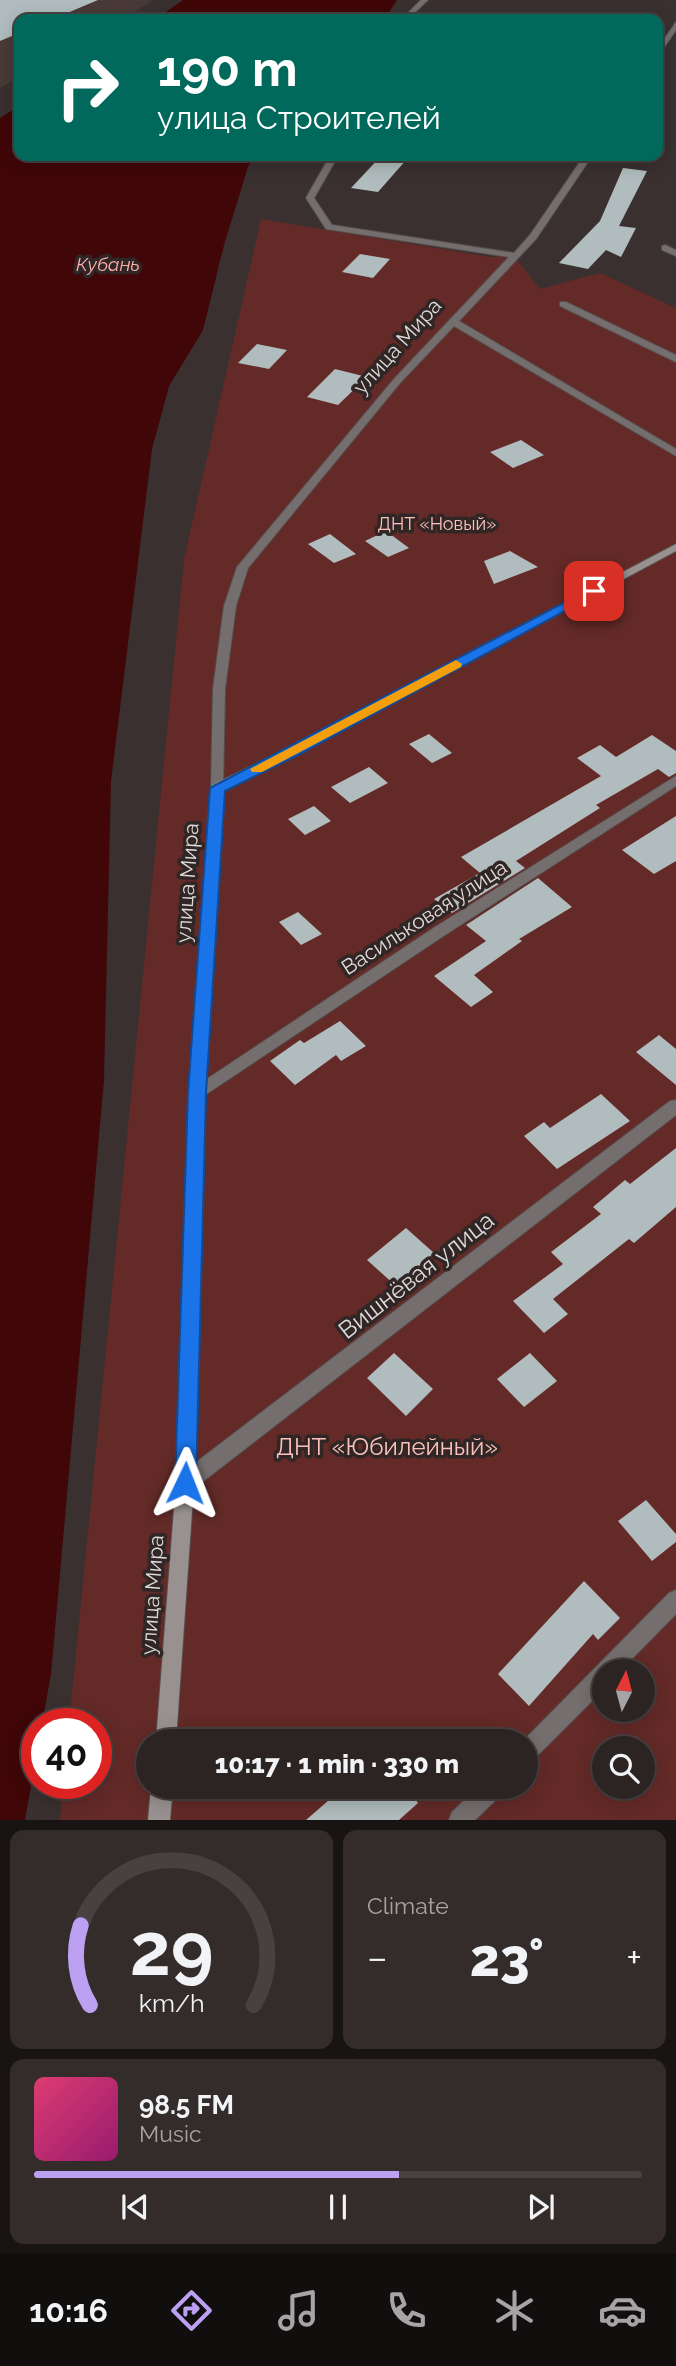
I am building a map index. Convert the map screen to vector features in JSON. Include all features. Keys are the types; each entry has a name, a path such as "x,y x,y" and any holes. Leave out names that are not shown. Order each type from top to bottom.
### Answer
{"street":[{"path":"412,14 425,0"},
{"path":"663,46 676,24"},
{"path":"331,161 310,198 329,228 513,256"},
{"name":"улица Мира","path":"167,1729 185,1483 197,1093 218,788 219,689 230,606 243,567 397,381 533,237 586,161"},
{"path":"665,248 676,253"},
{"path":"563,304 676,359"},
{"path":"452,321 676,453"},
{"path":"218,788 305,745 676,547"},
{"name":"Васильковая улица","path":"197,1093 437,933 676,780"},
{"name":"Вишнёвая улица","path":"185,1483 676,1106"},
{"path":"619,1659 676,1600"},
{"path":"538,1741 592,1686"},
{"path":"159,1820 161,1799"},
{"path":"460,1820 481,1799"}],"shaded area":[{"path":"0,0 153,0 132,14 14,14 14,80 0,88"}],"green space":[{"name":"ДНТ «Юбилейный»","path":"261,219 491,257 513,255 540,289 600,273 676,308 676,1820 60,1820 62,1799 112,1799 112,1708 71,1708 184,559"}],"water":[{"path":"183,0 397,0 388,14 163,14"},
{"name":"Кубань","path":"14,109 14,161 252,161 224,245 203,330 169,386 152,449 111,781 104,1080 51,1674 45,1708 21,1708 21,1799 29,1799 25,1820 0,1820 0,118"}],"building":[{"path":"0,0 98,0 65,14 14,14 14,35 0,41"},
{"path":"376,161 405,161 378,192 351,188"},
{"path":"623,168 647,171 619,226 636,228 621,257 606,250 588,269 559,263 600,221"},
{"path":"360,254 390,259 373,278 342,272"},
{"path":"257,344 287,350 269,369 238,363"},
{"path":"335,369 367,377 338,405 307,397"},
{"path":"521,440 544,455 513,468 490,452"},
{"path":"386,531 409,548 388,557 365,541"},
{"path":"330,534 356,554 334,563 308,544"},
{"path":"510,551 538,567 494,584 484,561"},
{"path":"429,734 452,753 432,763 409,744"},
{"path":"652,735 676,751 676,773 669,777 658,769 596,805 600,808 516,861 525,868 452,913 434,899 480,873 461,857 601,776 577,758 600,745 616,757"},
{"path":"369,767 388,783 350,803 331,787"},
{"path":"314,806 331,821 305,835 288,819"},
{"path":"676,816 676,861 654,874 622,850"},
{"path":"538,878 572,907 519,939 522,941 474,975 493,992 471,1007 434,976 486,941 466,925"},
{"path":"298,912 322,934 301,945 279,922"},
{"path":"340,1021 366,1046 341,1061 336,1055 295,1085 270,1061 300,1040 304,1043"},
{"path":"659,1035 676,1049 676,1085 636,1052"},
{"path":"601,1094 630,1121 557,1169 524,1136 544,1122 550,1128"},
{"path":"676,1148 676,1207 634,1243 629,1239 553,1299 568,1314 544,1333 513,1301 563,1264 551,1252 601,1214 593,1207 625,1180 630,1184"},
{"path":"406,1228 434,1253 396,1286 367,1260"},
{"path":"394,1353 433,1389 406,1416 367,1378"},
{"path":"530,1353 557,1381 524,1407 497,1379"},
{"path":"646,1500 676,1534 676,1542 652,1561 618,1521"},
{"path":"584,1581 620,1618 598,1640 593,1634 529,1706 498,1674"},
{"path":"330,1799 415,1799 418,1803 399,1820 306,1820"}],"slow traffic":[{"path":"257,769 456,664"}],"route":[{"path":"185,1483 197,1093 218,788 594,591"}],"park label":[{"name":"ДНТ «Новый»","path":"437,523"}]}
